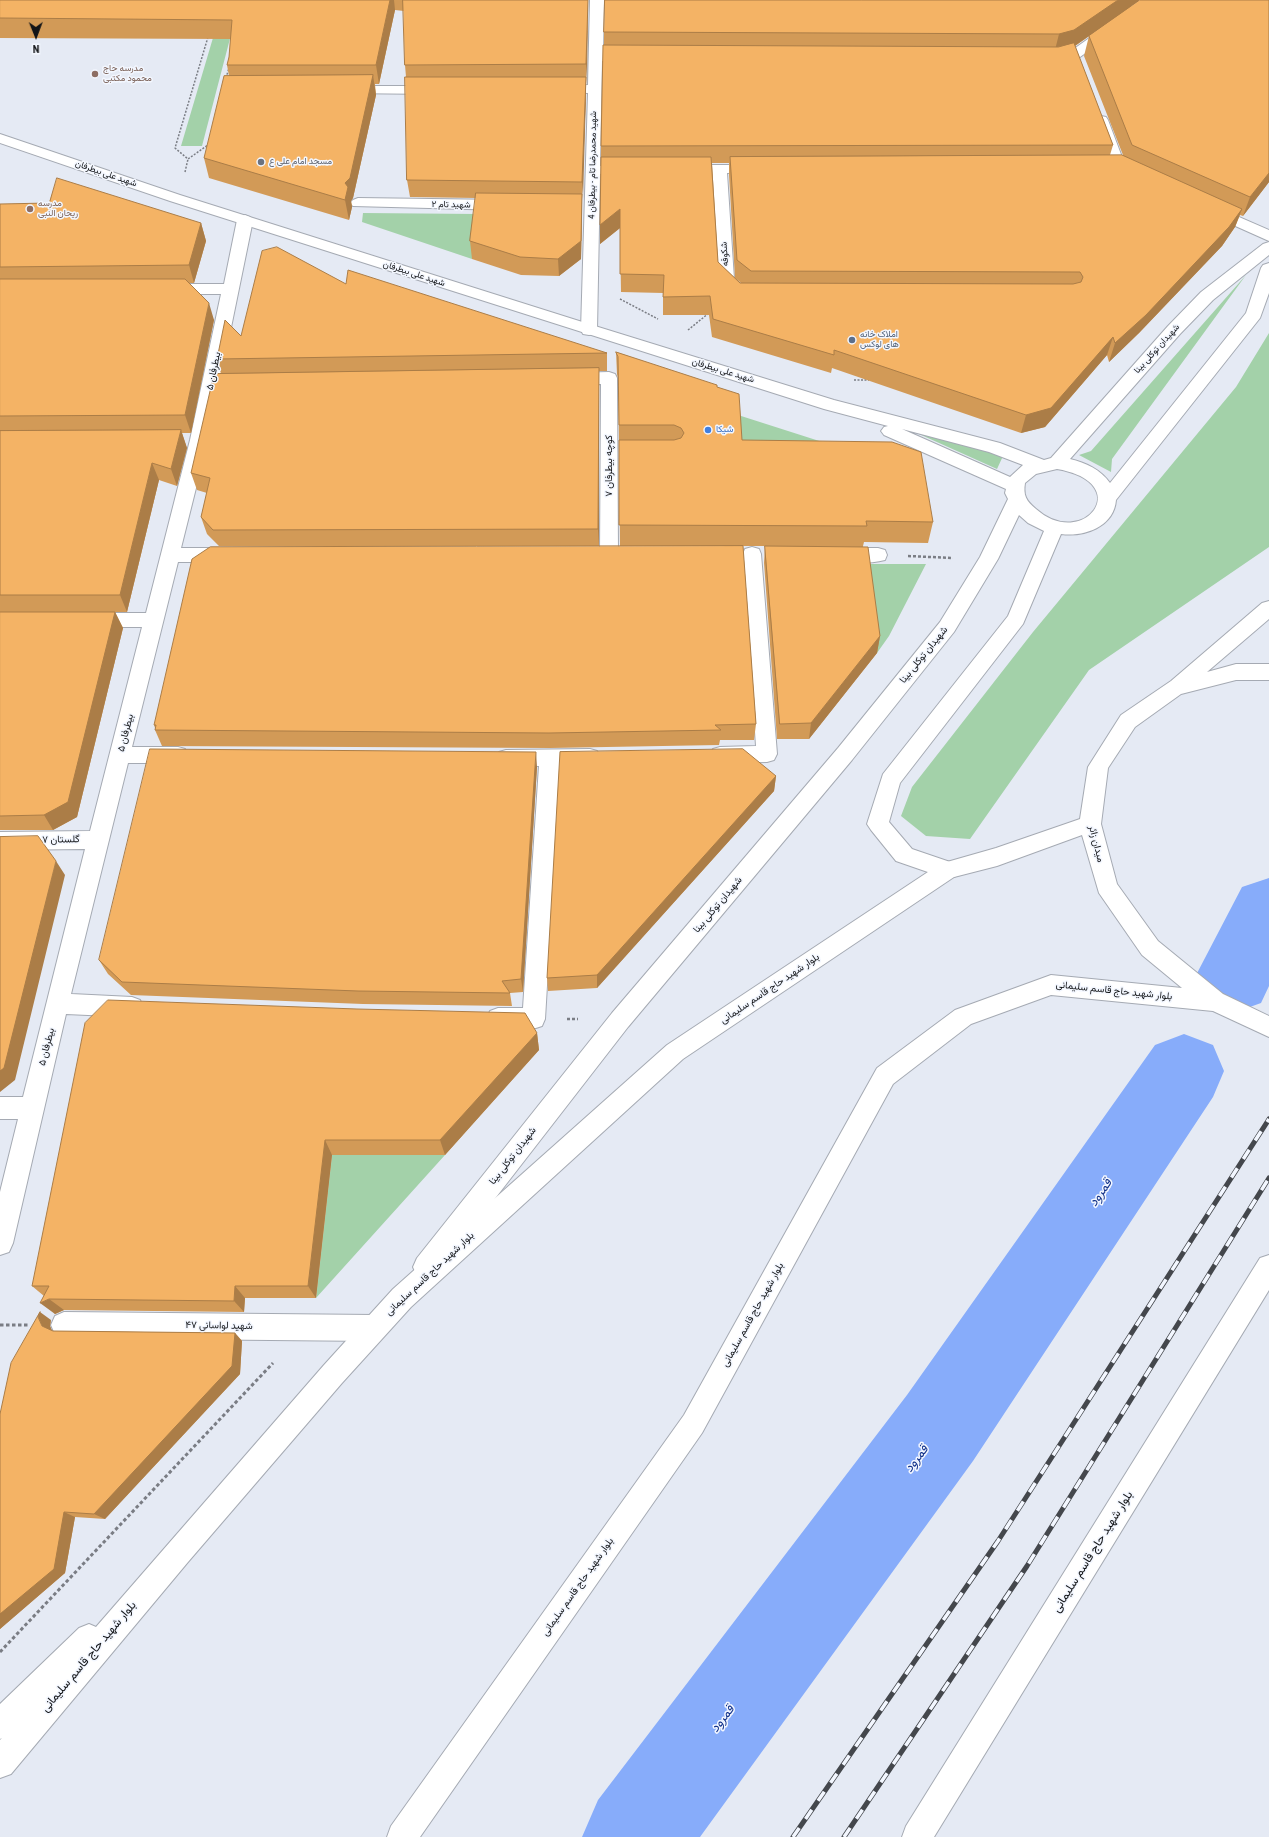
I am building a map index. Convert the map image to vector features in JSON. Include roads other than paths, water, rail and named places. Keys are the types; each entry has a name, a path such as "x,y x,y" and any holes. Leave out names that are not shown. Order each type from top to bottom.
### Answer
{"street":[{"name":"شهید محمدرضا تام - بیطرفان 4","path":"589,330 597,0"},
{"path":"1038,58 1054,58 1075,54 1152,0"},
{"path":"1075,54 1081,68"},
{"path":"596,57 643,57"},
{"path":"547,89 594,89"},
{"path":"328,90 445,90"},
{"path":"1094,104 1119,168"},
{"name":"شهید علی بیطرفان","path":"0,138 245,220 589,330 830,405 994,446 1039,465"},
{"path":"1104,168 1119,168 1148,181"},
{"path":"672,169 774,169"},
{"name":"شکوفه","path":"719,169 726,281 745,296 752,296"},
{"path":"593,170 641,170"},
{"name":"شهید تام ۲","path":"358,203 521,206"},
{"path":"1198,204 1269,236"},
{"path":"576,206 592,206"},
{"name":"بیطرفان ۵","path":"0,1244 57,1004 121,755 170,555 191,440 219,384 231,289 245,220"},
{"name":"شهیدان توکلی بینا","path":"1057,463 1174,330 1207,296 1269,247"},
{"path":"1108,498 1103,485 1091,474 1075,466 1057,463 1039,465 1025,471 1016,482 1016,493 1025,512 1038,521 1055,527 1072,528 1087,525 1099,518 1106,509 1108,498 1254,314 1269,268"},
{"path":"151,290 231,289"},
{"name":"کوچه بیطرفان ۷","path":"553,379 608,378 616,454 609,554"},
{"name":"شهید علی بیطرفان","path":"830,405 1016,493"},
{"name":"شهیدان توکلی بینا","path":"402,1298 620,1020 844,754 947,627 989,559 1016,493"},
{"path":"948,870 904,855 878,824 890,780 1016,619 1055,527"},
{"path":"705,756 767,754 752,554"},
{"path":"170,555 246,555"},
{"path":"822,555 878,555"},
{"path":"1175,688 1269,608"},
{"path":"69,620 154,620"},
{"name":"میدان زائر","path":"1269,672 1236,672 1175,688 1128,721 1098,767 1090,824 1107,887 1150,948 1215,1001 1269,1027"},
{"path":"121,755 194,756"},
{"path":"487,758 612,757"},
{"path":"480,1018 534,1019 550,758"},
{"name":"بلوار شهید حاج قاسم سلیمانی","path":"0,1762 178,1552 402,1298 675,1052 948,870 997,857 1090,824"},
{"name":"گلستان ۷","path":"0,841 98,840"},
{"name":"بلوار شهید حاج قاسم سلیمانی","path":"402,1837 693,1424 885,1076 963,1017 1051,985 1215,1001"},
{"path":"57,1004 151,1008"},
{"path":"0,1108 32,1108"},
{"name":"بلوار شهید حاج قاسم سلیمانی","path":"917,1837 1269,1267"},
{"name":"شهید لواسانی ۴۷","path":"64,1325 374,1328"},
{"name":"بلوار شهید حاج قاسم سلیمانی","path":"0,1724 178,1552"}],"waterway":[{"name":"قمرود","path":"1233,979 1269,910"},
{"name":"قمرود","path":"635,1837 940,1428 1184,1071"}],"railway":[{"path":"793,1837 998,1541 1269,1119"},
{"path":"844,1837 1027,1566 1269,1178"}],"place":[{"name":"مدرسه حاج محمود مکتبی","path":"95,74"},
{"name":"مسجد امام علی ع","path":"261,162"},
{"name":"مدرسه ریحان النبی","path":"30,209"},
{"name":"املاک خانه های لوکس","path":"852,340"},
{"name":"شیکا","path":"708,430"}]}
